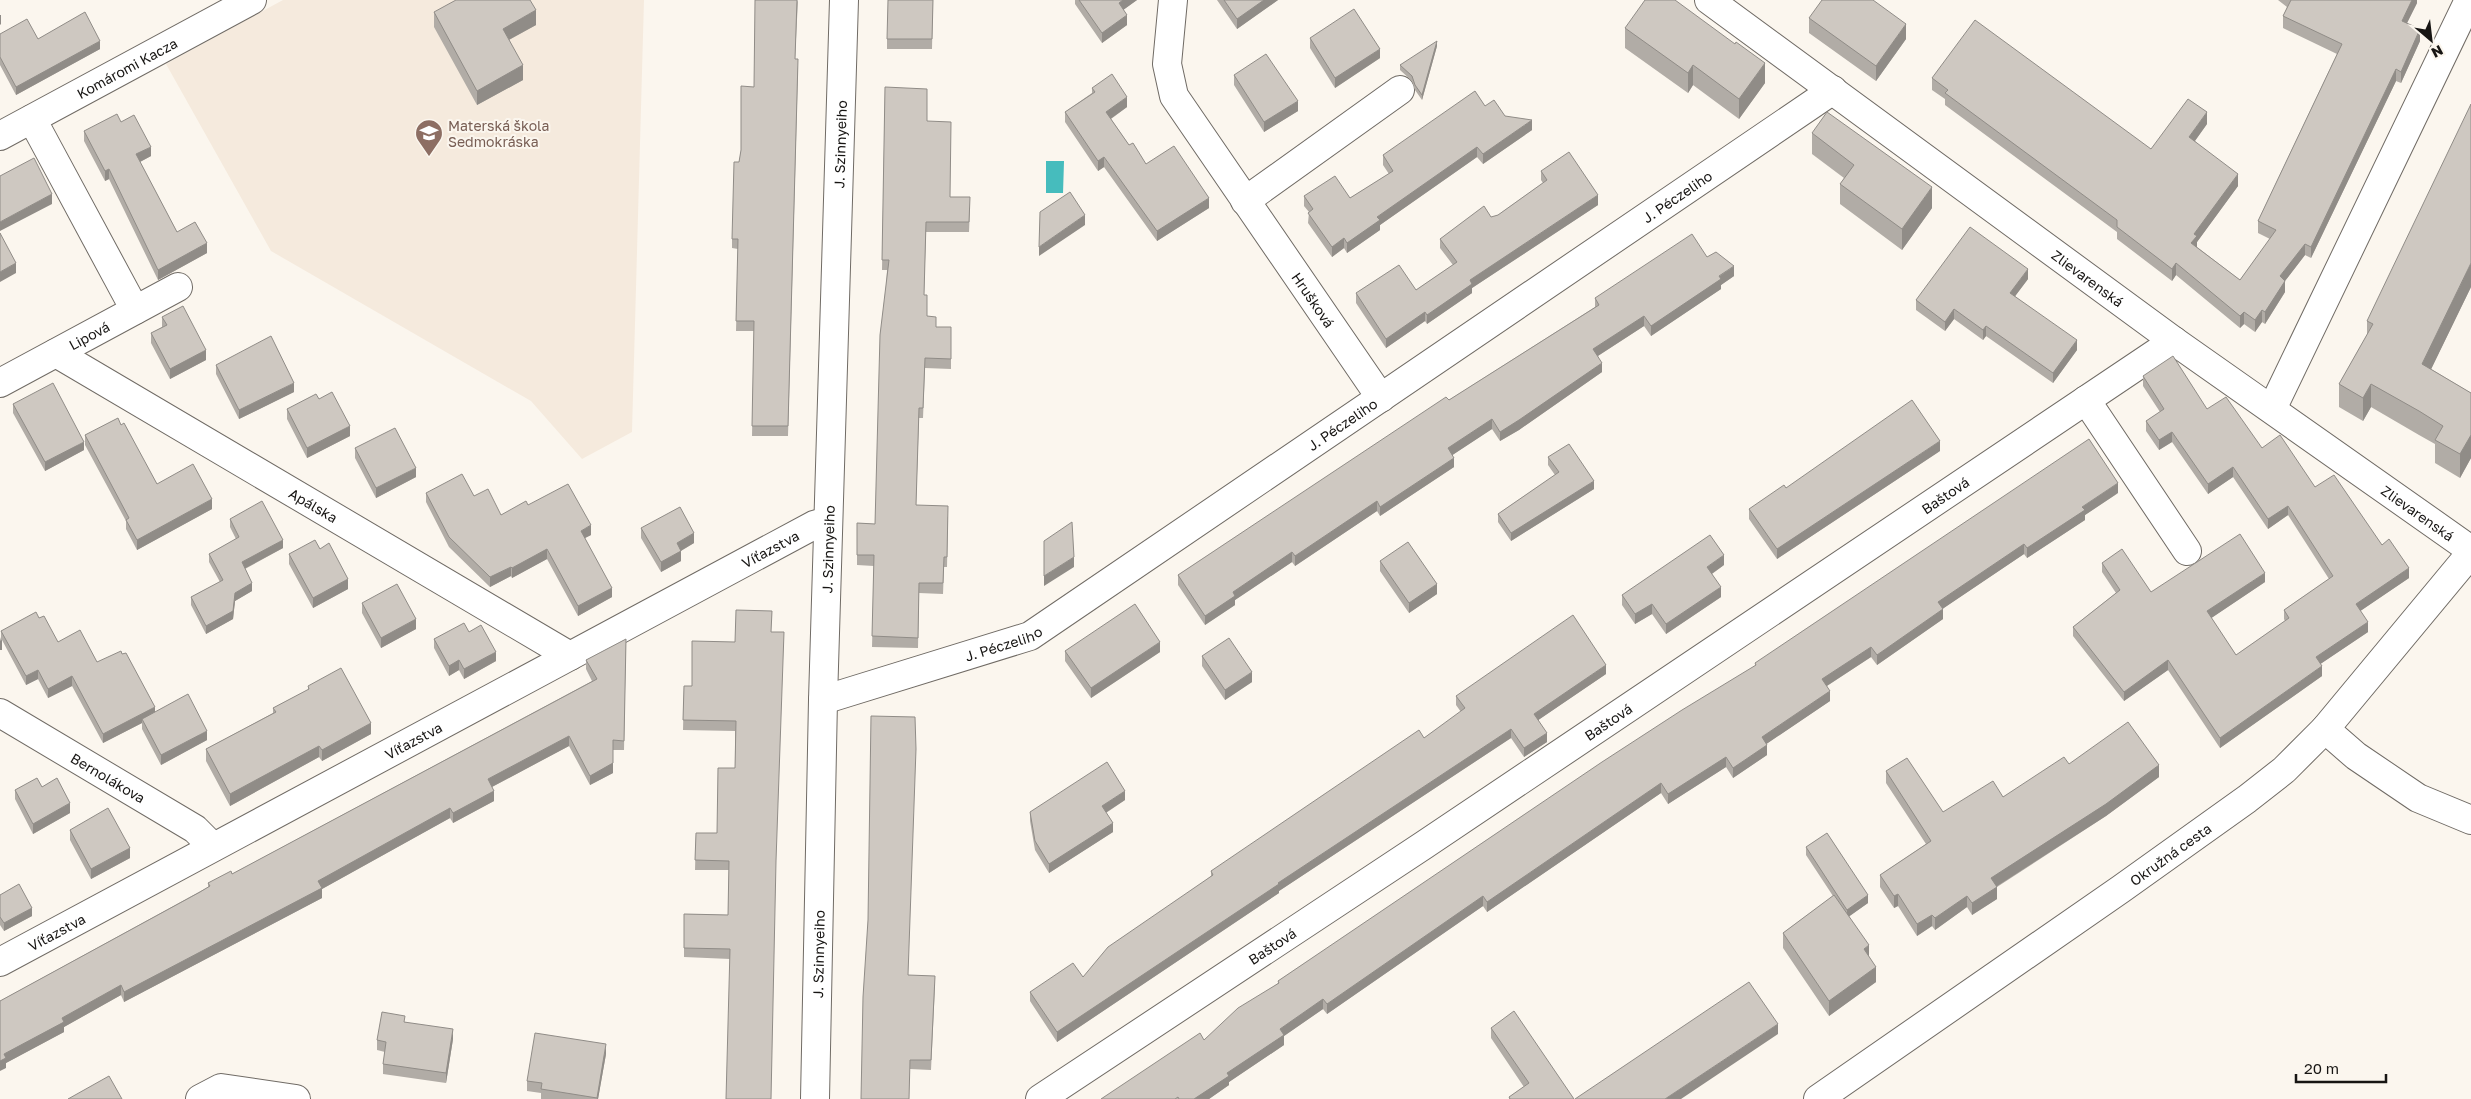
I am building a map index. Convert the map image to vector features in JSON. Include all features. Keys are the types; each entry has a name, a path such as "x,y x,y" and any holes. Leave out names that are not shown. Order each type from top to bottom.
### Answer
{"street":[{"name":"Komáromi Kacza","path":"1,135 252,0"},
{"name":"J. Szinnyeiho","path":"815,1099 823,700 844,0"},
{"name":"Hrušková","path":"1173,0 1167,64 1174,96 1381,398"},
{"name":"Zlievarenská","path":"1709,0 2174,341 2471,551"},
{"path":"2272,409 2469,0"},
{"path":"1245,201 1400,90"},
{"name":"J. Péczeliho","path":"823,700 1030,636 1833,90"},
{"path":"32,119 134,310"},
{"name":"Lipová","path":"0,383 178,287"},
{"name":"Baštová","path":"1040,1099 1424,845 2174,341"},
{"name":"Apálska","path":"56,352 570,656"},
{"path":"2086,400 2187,551"},
{"name":"Víťazstva","path":"0,962 814,525 828,521"},
{"name":"Okružná cesta","path":"1818,1099 2121,889 2248,799 2284,770 2325,729 2471,551"},
{"name":"Bernolákova","path":"0,714 195,829 213,846"},
{"path":"2325,729 2356,756 2418,798 2471,820"},
{"path":"200,1099 222,1088 296,1099"}],"shaded area":[{"name":"Materská škola Sedmokráska","path":"283,0 644,0 632,432 582,459 531,401 271,251 166,64"}],"water":[{"path":"1046,161 1064,161 1063,193 1046,193"}],"building":[{"path":"456,0 530,0 536,10 503,29 523,65 477,91 434,12"},
{"path":"755,0 797,0 795,59 798,59 788,426 752,426 754,321 736,321 738,239 732,239 734,162 739,162 741,150 741,86 754,87"},
{"path":"888,0 933,0 932,39 887,39"},
{"path":"1079,0 1123,0 1119,3 1127,15 1102,33"},
{"path":"1224,0 1264,0 1237,19"},
{"path":"1645,0 1675,0 1735,44 1736,42 1765,63 1739,99 1693,65 1688,73 1625,28"},
{"path":"1822,0 1873,0 1906,24 1876,66 1809,18"},
{"path":"2291,0 2412,0 2402,21 2420,29 2401,72 2396,69 2311,247 2305,244 2280,276 2285,281 2265,312 2262,310 2255,320 2244,312 2240,316 2176,263 2172,269 2117,227 2117,220 1945,93 1948,90 1932,78 1975,20 2151,149 2188,99 2207,112 2189,137 2238,174 2194,234 2197,236 2191,243 2240,280 2276,230 2258,221 2342,44 2283,16"},
{"path":"1354,9 1380,49 1335,78 1310,38"},
{"path":"85,12 100,41 16,87 0,57 0,34 27,19 38,39"},
{"path":"1437,41 1422,95 1415,85 1412,76 1400,65"},
{"path":"1266,54 1298,101 1264,122 1234,75"},
{"path":"1112,74 1127,97 1106,112 1129,145 1133,143 1146,164 1174,146 1209,198 1157,231 1104,157 1098,161 1065,112 1095,92 1092,88"},
{"path":"885,87 927,89 927,121 951,122 950,197 970,197 969,222 926,222 924,295 927,295 927,316 936,317 936,327 951,327 951,359 925,358 923,408 919,408 916,505 948,506 947,557 944,557 943,583 919,583 918,638 872,636 874,555 857,555 857,523 875,524 880,335 889,260 882,260"},
{"path":"1475,91 1485,106 1494,100 1505,116 1532,120 1483,154 1477,147 1377,217 1380,220 1347,243 1344,238 1332,247 1308,213 1313,209 1304,196 1335,176 1350,198 1393,171 1383,155"},
{"path":"2471,104 2471,263 2422,364 2471,393 2471,435 2460,454 2435,440 2443,426 2419,411 2371,384 2363,398 2339,384 2373,324 2367,321"},
{"path":"1827,112 1932,187 1902,229 1840,184 1854,165 1812,133"},
{"path":"117,114 121,122 134,115 151,147 136,154 177,232 195,222 207,243 158,270 109,169 105,171 84,131"},
{"path":"1569,152 1598,195 1470,280 1472,284 1427,315 1425,312 1386,339 1356,293 1399,265 1416,290 1457,262 1440,239 1484,206 1491,217 1498,215 1547,180 1541,171"},
{"path":"34,158 52,194 0,222 0,176"},
{"path":"1070,192 1085,215 1039,247 1040,212"},
{"path":"1970,227 2028,269 2010,293 2077,340 2053,373 1986,326 1983,330 1954,309 1945,322 1916,300"},
{"path":"0,233 16,263 0,272"},
{"path":"1692,234 1707,257 1716,252 1734,266 1719,276 1721,279 1651,326 1644,316 1593,349 1602,363 1500,432 1492,419 1448,448 1454,458 1380,507 1377,501 1295,556 1292,552 1233,592 1235,596 1205,616 1178,575 1446,397 1449,400 1599,305 1595,298"},
{"path":"183,306 206,350 170,369 151,333 167,325 162,317"},
{"path":"271,336 294,383 239,410 216,365"},
{"path":"2173,356 2207,409 2226,397 2262,448 2280,435 2315,487 2334,475 2382,545 2389,539 2409,568 2356,604 2368,622 2316,657 2322,666 2220,738 2168,660 2124,692 2073,627 2120,590 2102,563 2122,549 2151,592 2240,534 2265,573 2207,611 2236,655 2289,618 2284,610 2333,576 2288,506 2268,519 2233,467 2208,484 2172,432 2159,440 2146,421 2164,409 2143,376"},
{"path":"53,383 84,442 45,462 13,404"},
{"path":"332,392 350,426 307,448 287,409 316,394 319,399"},
{"path":"1912,400 1940,441 1777,549 1749,509 1784,485 1786,488"},
{"path":"118,418 121,425 124,423 157,484 193,464 212,499 137,540 126,520 129,518 85,435"},
{"path":"395,428 416,468 376,488 355,448"},
{"path":"2089,439 2118,483 2082,507 2085,510 2027,548 2024,544 1938,602 1943,609 1877,655 1871,647 1822,679 1830,691 1762,737 1767,745 1733,768 1726,757 1668,794 1661,783 1487,902 1483,896 1327,1004 1323,999 1280,1029 1284,1035 1227,1073 1229,1076 1194,1099 1179,1099 1178,1097 1175,1099 1101,1099 1200,1033 1204,1040 1238,1008 1279,983 1278,981 1602,762 1756,665 1755,663"},
{"path":"1569,444 1594,481 1511,533 1498,514 1559,472 1548,457"},
{"path":"462,474 474,496 488,489 501,515 526,501 528,505 568,484 591,525 581,531 612,588 578,606 547,549 512,568 490,577 449,537 426,493"},
{"path":"262,501 283,540 242,562 252,583 235,593 233,611 206,626 191,597 223,580 209,554 239,537 230,519"},
{"path":"680,507 694,533 677,543 681,551 661,562 641,528"},
{"path":"1072,522 1074,557 1044,576 1044,541"},
{"path":"1710,535 1724,555 1707,567 1721,587 1666,624 1652,604 1635,614 1622,595"},
{"path":"315,540 320,549 329,543 348,579 313,598 289,554"},
{"path":"1408,542 1437,584 1409,603 1380,561"},
{"path":"397,584 416,619 381,638 362,603"},
{"path":"1135,604 1160,642 1091,688 1065,651"},
{"path":"736,610 772,611 771,632 784,632 776,861 771,1099 726,1099 730,949 684,948 684,914 728,915 729,861 695,860 696,833 717,833 718,768 735,768 736,721 683,720 684,686 692,686 692,641 735,642"},
{"path":"36,612 39,618 44,616 58,642 80,630 97,662 121,651 122,654 126,653 155,707 103,734 72,676 48,689 38,670 26,676 1,631"},
{"path":"1573,615 1606,665 1534,714 1547,733 1524,748 1511,729 1057,1032 1030,992 1073,963 1083,977 1108,947 1213,875 1211,871 1419,730 1424,738 1465,708 1456,696"},
{"path":"464,623 469,632 481,625 496,652 464,669 459,660 449,666 434,639"},
{"path":"1229,638 1252,672 1225,690 1202,656"},
{"path":"626,639 624,741 613,740 613,763 590,776 569,736 488,779 494,791 453,813 450,808 318,881 322,888 124,992 121,985 62,1018 64,1022 4,1054 6,1058 0,1061 0,1001 200,892 210,886 208,883 231,871 232,874 597,679 586,660"},
{"path":"341,668 371,723 322,750 319,746 230,794 206,749 276,712 273,708 309,689 308,686"},
{"path":"188,694 207,731 161,755 142,719"},
{"path":"871,716 915,717 916,749 908,975 935,976 931,1060 910,1060 909,1099 861,1099 863,997 868,920"},
{"path":"2128,722 2159,765 2106,804 1991,878 1997,887 1972,903 1967,896 1935,918 1932,915 1917,924 1898,894 1894,896 1880,875 1931,841 1886,771 1907,758 1943,812 1993,781 2003,797 2064,757 2069,764"},
{"path":"1107,762 1125,791 1102,806 1113,823 1049,864 1035,841 1030,812"},
{"path":"37,778 42,787 57,778 70,803 33,824 15,790"},
{"path":"108,808 130,848 91,869 70,830"},
{"path":"1827,833 1868,895 1847,910 1806,847"},
{"path":"19,884 32,908 4,923 0,917 0,895"},
{"path":"1834,895 1869,945 1864,949 1876,967 1829,1001 1783,933"},
{"path":"1749,982 1778,1024 1665,1099 1575,1099"},
{"path":"1514,1011 1574,1099 1510,1099 1509,1097 1529,1083 1491,1028"},
{"path":"382,1012 405,1016 404,1022 453,1029 446,1073 383,1064 386,1042 377,1040"},
{"path":"535,1033 606,1044 597,1098 541,1089 542,1083 527,1081"},
{"path":"109,1076 122,1099 68,1099"}],"place":[{"name":"Materská škola Sedmokráska","path":"429,157"}]}
